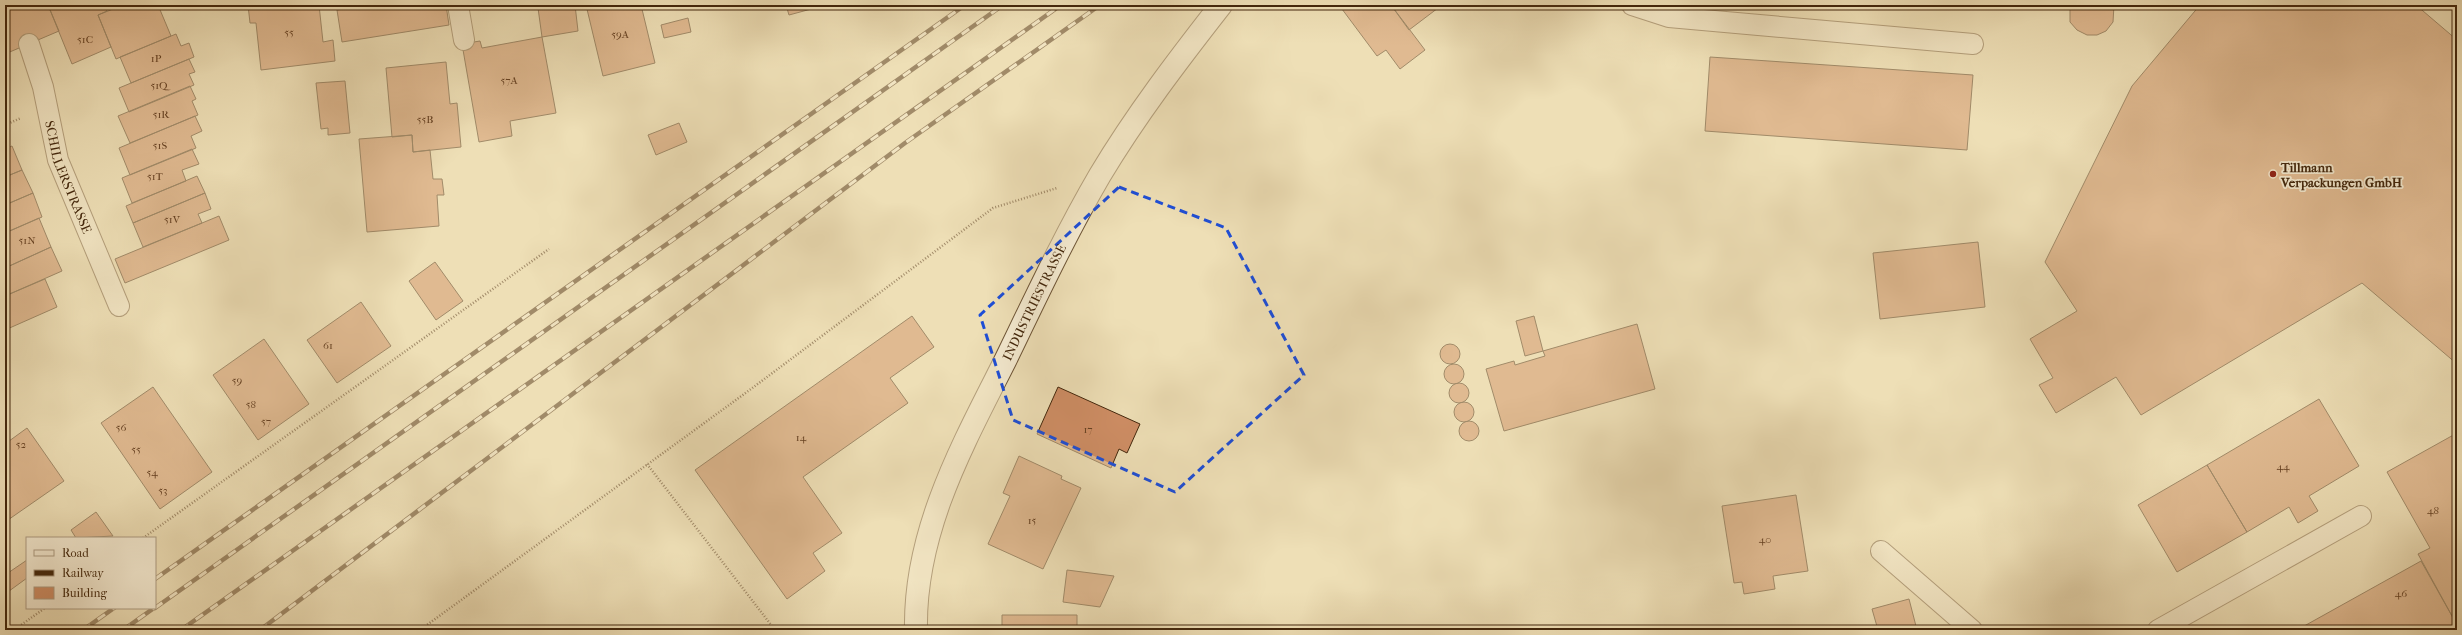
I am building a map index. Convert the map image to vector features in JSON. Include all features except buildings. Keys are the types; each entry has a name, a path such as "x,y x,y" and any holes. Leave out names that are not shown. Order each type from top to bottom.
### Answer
{"street":[{"name":"INDUSTRIESTRASSE","path":"916,630 920,577 928,535 941,494 959,454 1056,258 1100,176 1161,81 1221,5"}],"lane":[{"path":"458,5 464,40"},
{"path":"1632,5 1669,17 1973,44"},
{"name":"SCHILLERSTRASSE","path":"29,44 43,87 58,160 118,306"},
{"path":"2158,630 2361,516"},
{"path":"1881,550 1972,630"}],"path":[{"path":"420,630 993,208 1100,176"},
{"path":"144,537 549,249"},
{"path":"647,464 775,630"},
{"path":"14,630 43,609"}],"highlighted area":[{"path":"1119,187 1226,228 1304,375 1175,492 1013,420 980,315"}],"railway":[{"path":"156,578 965,5"},
{"path":"156,607 1003,5"},
{"path":"181,630 1061,5"},
{"path":"260,630 905,143 1100,5"},
{"path":"83,630 113,609"},
{"path":"123,630 153,609"}],"place":[{"name":"Tillmann Verpackungen GmbH","path":"2273,174"}]}
